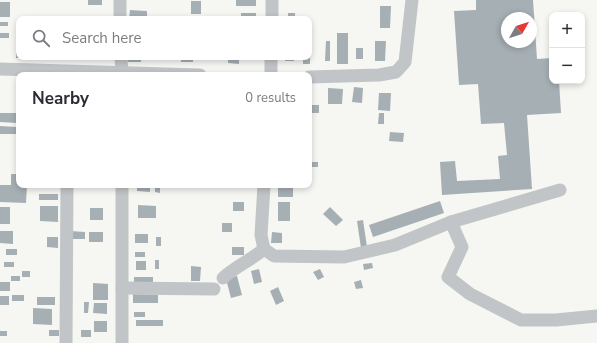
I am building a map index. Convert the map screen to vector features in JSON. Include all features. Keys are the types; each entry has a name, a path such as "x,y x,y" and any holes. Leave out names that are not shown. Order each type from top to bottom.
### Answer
{"street":[{"path":"120,0 120,16"},
{"path":"272,0 272,16"},
{"path":"312,77 379,76 396,72 405,62 412,0"},
{"path":"121,60 122,72"},
{"path":"271,60 271,72"},
{"path":"0,69 51,72"},
{"path":"66,343 67,188"},
{"path":"122,188 122,343"},
{"path":"264,188 261,235 264,249 274,256 344,257 394,245 451,222 560,190"},
{"path":"451,222 462,248 448,277 470,294 521,320 556,320 597,316"},
{"path":"223,278 230,272 251,261 264,249"},
{"path":"122,288 214,289"}],"building":[{"path":"88,0 102,0 102,5 88,5"},
{"path":"236,0 256,0 256,6 236,6"},
{"path":"476,0 533,0 534,12 501,12 501,48 536,48 537,59 549,58 549,84 559,84 561,113 527,115 532,189 442,195 440,162 455,161 457,181 500,179 498,156 507,155 504,123 481,124 478,84 459,85 454,11 476,10"},
{"path":"191,1 201,1 201,14 191,14"},
{"path":"0,2 10,2 10,17 0,17"},
{"path":"380,6 391,6 390,28 380,28"},
{"path":"130,10 147,11 147,16 129,16"},
{"path":"241,13 256,13 256,16 241,16"},
{"path":"288,13 295,13 295,16 288,16"},
{"path":"0,22 8,22 8,26 0,26"},
{"path":"0,33 9,33 9,38 0,38"},
{"path":"337,33 348,33 348,64 337,64"},
{"path":"326,41 330,41 330,61 325,61"},
{"path":"375,41 386,41 385,61 375,61"},
{"path":"356,48 363,48 363,59 356,59"},
{"path":"128,60 141,60 141,62 128,62"},
{"path":"181,60 193,60 193,62 181,62"},
{"path":"228,60 239,60 239,64 228,63"},
{"path":"303,60 310,60 310,64 303,64"},
{"path":"354,87 363,88 362,103 352,102"},
{"path":"328,88 343,89 342,104 328,104"},
{"path":"379,93 391,93 390,111 378,110"},
{"path":"312,105 319,105 319,113 312,113"},
{"path":"0,113 16,113 16,123 0,122"},
{"path":"379,113 384,113 384,124 378,124"},
{"path":"0,126 16,127 16,134 0,134"},
{"path":"390,132 404,133 403,142 389,141"},
{"path":"312,162 318,162 318,167 312,167"},
{"path":"11,174 16,174 16,188 27,188 26,203 0,202 0,185 11,185"},
{"path":"137,188 150,188 150,192 137,191"},
{"path":"155,188 160,188 160,193 155,192"},
{"path":"278,188 293,188 293,197 278,197"},
{"path":"39,194 58,194 58,200 39,200"},
{"path":"440,201 444,213 373,237 369,225"},
{"path":"233,202 244,202 244,211 233,211"},
{"path":"278,202 290,202 290,221 278,221"},
{"path":"138,205 156,206 156,218 138,218"},
{"path":"40,206 58,206 58,222 40,221"},
{"path":"0,207 10,207 10,224 0,224"},
{"path":"330,207 343,220 336,226 323,214"},
{"path":"90,208 103,208 103,220 90,220"},
{"path":"363,220 367,247 361,248 357,221"},
{"path":"222,223 232,223 232,232 222,232"},
{"path":"0,231 13,231 13,244 0,243"},
{"path":"70,231 85,232 85,239 70,239"},
{"path":"89,232 103,232 103,242 89,242"},
{"path":"272,232 282,233 282,243 271,243"},
{"path":"135,234 148,234 148,243 135,243"},
{"path":"47,237 58,237 58,248 47,247"},
{"path":"156,237 161,237 161,246 156,246"},
{"path":"232,247 244,247 244,255 232,255"},
{"path":"6,249 17,249 17,255 6,255"},
{"path":"135,252 145,252 145,257 135,257"},
{"path":"155,260 159,260 159,269 155,269"},
{"path":"136,261 146,261 146,270 136,270"},
{"path":"4,262 14,262 14,267 4,267"},
{"path":"372,263 373,268 364,270 363,264"},
{"path":"191,266 201,267 200,281 191,281"},
{"path":"259,269 262,282 254,284 251,271"},
{"path":"320,269 324,277 318,280 313,272"},
{"path":"22,271 30,271 30,277 22,277"},
{"path":"11,276 20,276 20,281 11,281"},
{"path":"237,276 242,295 231,298 226,279"},
{"path":"134,277 153,277 153,285 134,284"},
{"path":"361,280 363,288 356,289 354,282"},
{"path":"0,282 10,282 10,291 0,291"},
{"path":"93,283 108,284 108,300 93,300"},
{"path":"278,287 284,301 276,305 270,291"},
{"path":"133,294 158,295 158,303 133,303"},
{"path":"12,295 24,295 24,301 12,301"},
{"path":"0,296 9,296 9,305 0,305"},
{"path":"37,297 55,297 55,305 37,305"},
{"path":"84,302 89,302 88,313 84,313"},
{"path":"94,303 107,303 107,314 93,313"},
{"path":"33,308 52,309 52,325 33,324"},
{"path":"134,312 145,312 145,317 134,317"},
{"path":"136,320 163,320 163,326 136,326"},
{"path":"94,321 107,321 107,332 94,332"},
{"path":"49,330 59,330 59,336 49,336"},
{"path":"81,330 91,330 91,337 81,337"},
{"path":"0,331 7,331 7,336 0,336"}]}
